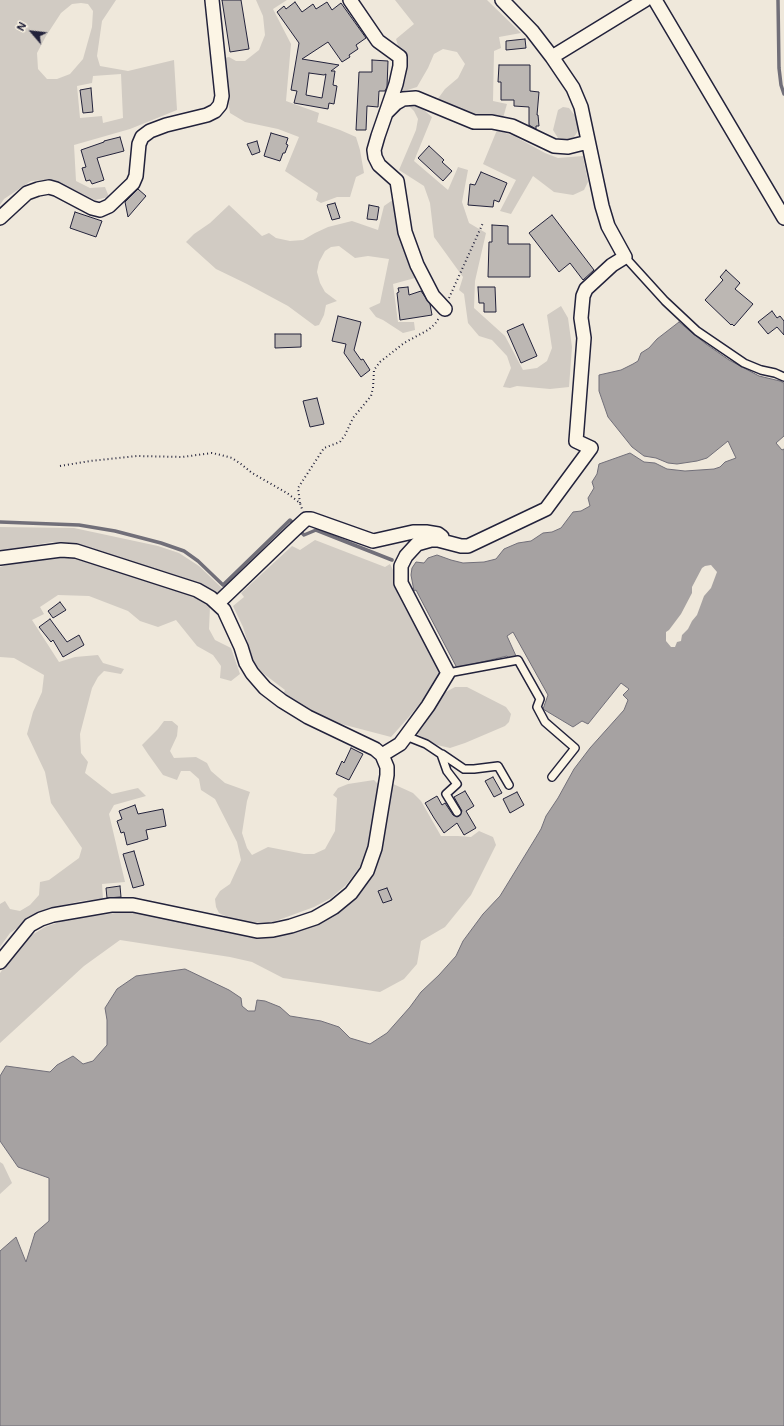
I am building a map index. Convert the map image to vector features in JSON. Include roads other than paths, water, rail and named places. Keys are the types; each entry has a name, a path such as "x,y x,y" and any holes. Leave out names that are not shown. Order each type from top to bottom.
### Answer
{"street":[{"path":"0,218 27,193 49,187 56,189 92,208 100,210 109,206 133,183 136,176 139,144 142,137 150,131 161,127 207,115 215,111 220,105 222,96 212,0"},
{"path":"350,0 378,41 400,57 400,66 396,84 374,150 375,157 379,165 397,181 405,232 417,265 433,296 445,308"},
{"path":"382,756 400,744 428,706 448,673 401,584 401,566 406,556 417,544 431,540 468,546 546,509 591,448 576,441 584,338 581,318 583,296 586,289 612,265 625,258 608,226 597,183 581,107 573,88 532,31 502,0"},
{"path":"552,57 645,0"},
{"path":"655,0 784,218"},
{"path":"385,115 396,103 403,99 416,98 474,122 492,122 512,126 554,146 568,147 588,142"},
{"path":"218,603 304,521 311,519 373,541 413,532 426,532 438,534 449,542"},
{"path":"0,558 61,550 76,551 197,590 218,603 224,610 233,627 246,663 252,673 265,688 282,702 308,718 362,742 374,749 382,756 387,767 387,775 372,859 363,876 351,893 334,908 315,918 285,928 257,931 133,905 105,906 59,913 41,919 30,925 0,962"}],"lane":[{"path":"625,258 665,301 697,331 744,363 784,377"},
{"path":"448,673 518,660 540,699 537,707 545,722 575,748 552,777"},
{"path":"406,736 426,744 464,769 498,766 509,785"},
{"path":"441,754 448,771 457,784 446,794 457,812"}],"waterway":[{"path":"778,0 779,68 781,85 784,94"},
{"path":"0,522 79,525 115,531 161,543 184,551 198,561 223,585 290,520 295,525"},
{"path":"299,530 304,535 316,530 392,560"}]}
